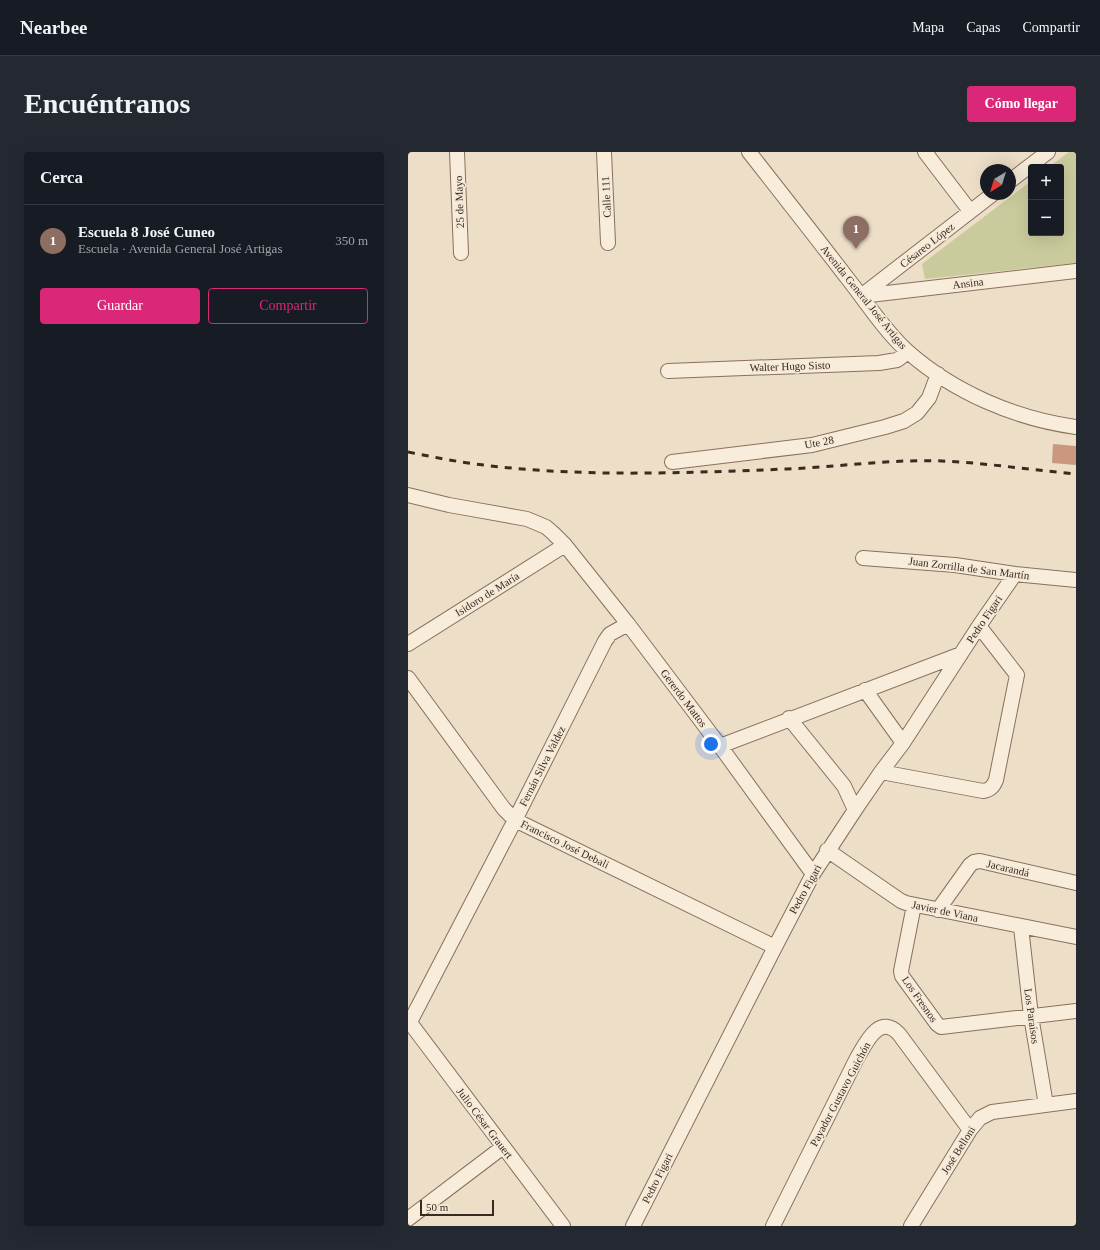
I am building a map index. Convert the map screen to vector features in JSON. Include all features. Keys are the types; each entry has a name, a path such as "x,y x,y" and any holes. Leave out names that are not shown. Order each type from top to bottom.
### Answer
{"street":[{"name":"25 de Mayo","path":"457,152 461,252"},
{"name":"Calle 111","path":"604,152 608,243"},
{"name":"Avenida General José Artigas","path":"749,152 893,337 908,352 938,374 974,395 1009,411 1048,423 1076,427"},
{"path":"925,152 970,211"},
{"path":"1016,176 1048,152"},
{"name":"Césareo López","path":"861,296 984,200"},
{"name":"Ansina","path":"861,296 1076,271"},
{"name":"Walter Hugo Sisto","path":"668,370 879,363 897,360 908,352"},
{"name":"Ute 28","path":"672,462 812,445 885,428 904,421 917,413 929,398 938,374"},
{"path":"408,495 449,505 527,519 546,527 565,545"},
{"name":"Gererdo Mattos","path":"565,545 628,624 720,746 813,874"},
{"name":"Isidoro de María","path":"408,644 565,545"},
{"name":"Juan Zorrilla de San Martín","path":"863,558 955,565 1015,574 1076,580"},
{"name":"Pedro Figari","path":"633,1226 813,874 854,810 903,743 979,626 1015,574"},
{"name":"Fernán Silva Valdez","path":"409,1021 515,820 605,641 610,634 628,624"},
{"path":"881,772 983,791 988,790 993,786 996,780 1017,675 979,626"},
{"path":"720,746 961,654"},
{"name":"Francisco José Debali","path":"408,678 504,809 515,820 775,946"},
{"path":"865,690 903,743"},
{"path":"790,718 844,786 854,810"},
{"name":"Javier de Viana","path":"828,850 901,901 938,910 1076,937"},
{"name":"Jacarandá","path":"938,910 966,870 974,862 980,861 1076,883"},
{"name":"Los Fresnos","path":"914,905 901,971 902,976 937,1024 941,1027 946,1028 1076,1010"},
{"name":"Los Paraísos","path":"1021,927 1031,1016 1046,1105"},
{"name":"Julio César Grauert","path":"409,1021 563,1226"},
{"name":"Payador Gustavo Guichón","path":"773,1226 857,1058 870,1037 880,1028 890,1026 899,1034 970,1130"},
{"name":"José Belloni","path":"911,1226 970,1130 980,1118 992,1112 1076,1101"},
{"path":"408,1220 503,1147"}],"green space":[{"path":"1069,152 1076,152 1076,263 925,279 922,264 1006,200 1016,200 1016,192 1028,183 1028,236 1064,236 1064,164 1053,164"}],"building":[{"path":"1053,444 1076,446 1076,465 1052,463"}],"railway":[{"path":"408,452 460,462 508,468 588,473 747,471 884,462 942,461 976,463 1076,474"}],"place":[{"name":"Escuela 8 José Cuneo","path":"856,249"}]}
